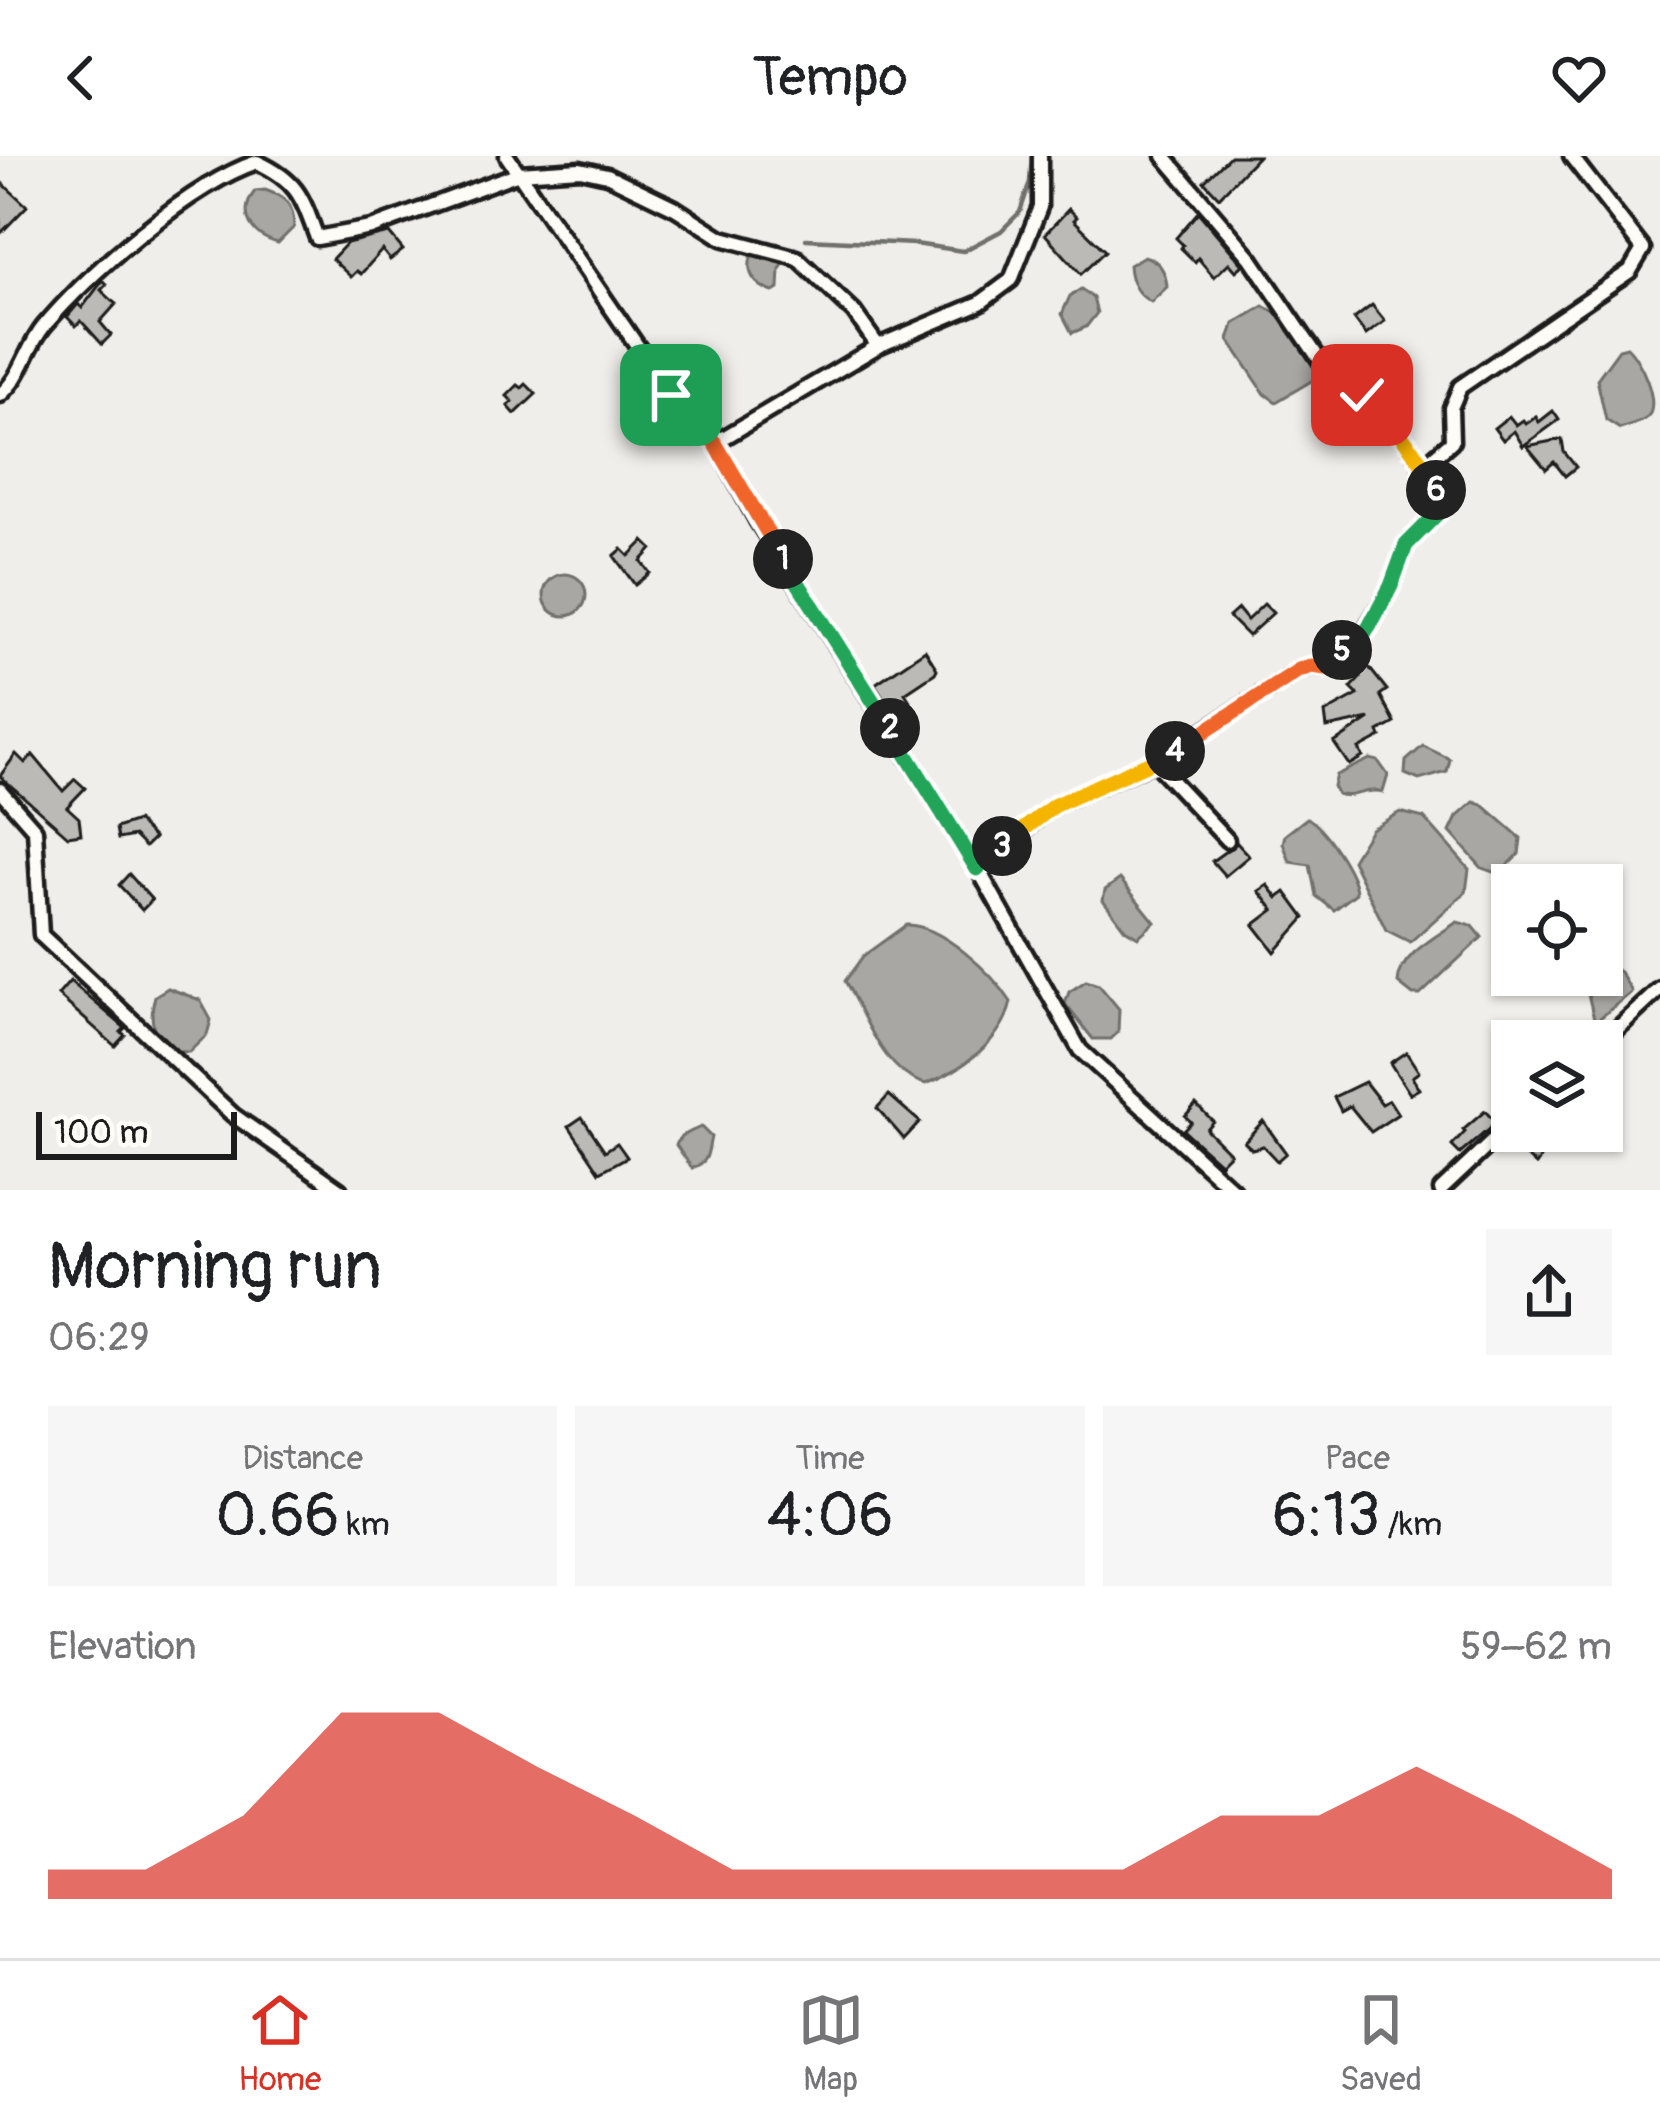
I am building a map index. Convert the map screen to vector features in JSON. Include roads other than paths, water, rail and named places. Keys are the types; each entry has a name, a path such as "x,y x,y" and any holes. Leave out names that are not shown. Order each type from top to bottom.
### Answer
{"street":[{"path":"507,156 671,395 715,443 758,522 977,869 1081,1050 1233,1190"},
{"path":"715,443 878,346 980,303 1011,280 1040,207 1040,156"},
{"path":"977,869 1055,805 1154,763 1299,670 1326,668 1359,641 1391,586 1406,545 1444,502 1422,472 1422,463 1371,396 1342,391 1250,257 1164,156"},
{"path":"1422,463 1453,441 1451,408 1460,388 1630,271 1640,255 1642,245 1571,156"},
{"path":"0,395 13,385 44,326 122,247 230,172 257,162 287,176 317,238 371,228 519,173 580,169 607,175 675,208 722,238 796,258 828,283 878,346"},
{"path":"1154,763 1227,840"},
{"path":"0,790 35,830 41,935 233,1114 340,1190"},
{"path":"1623,1023 1660,989"},
{"path":"1441,1190 1491,1143"}],"waterway":[{"path":"806,239 963,251 1001,231 1020,212 1032,156"}]}
